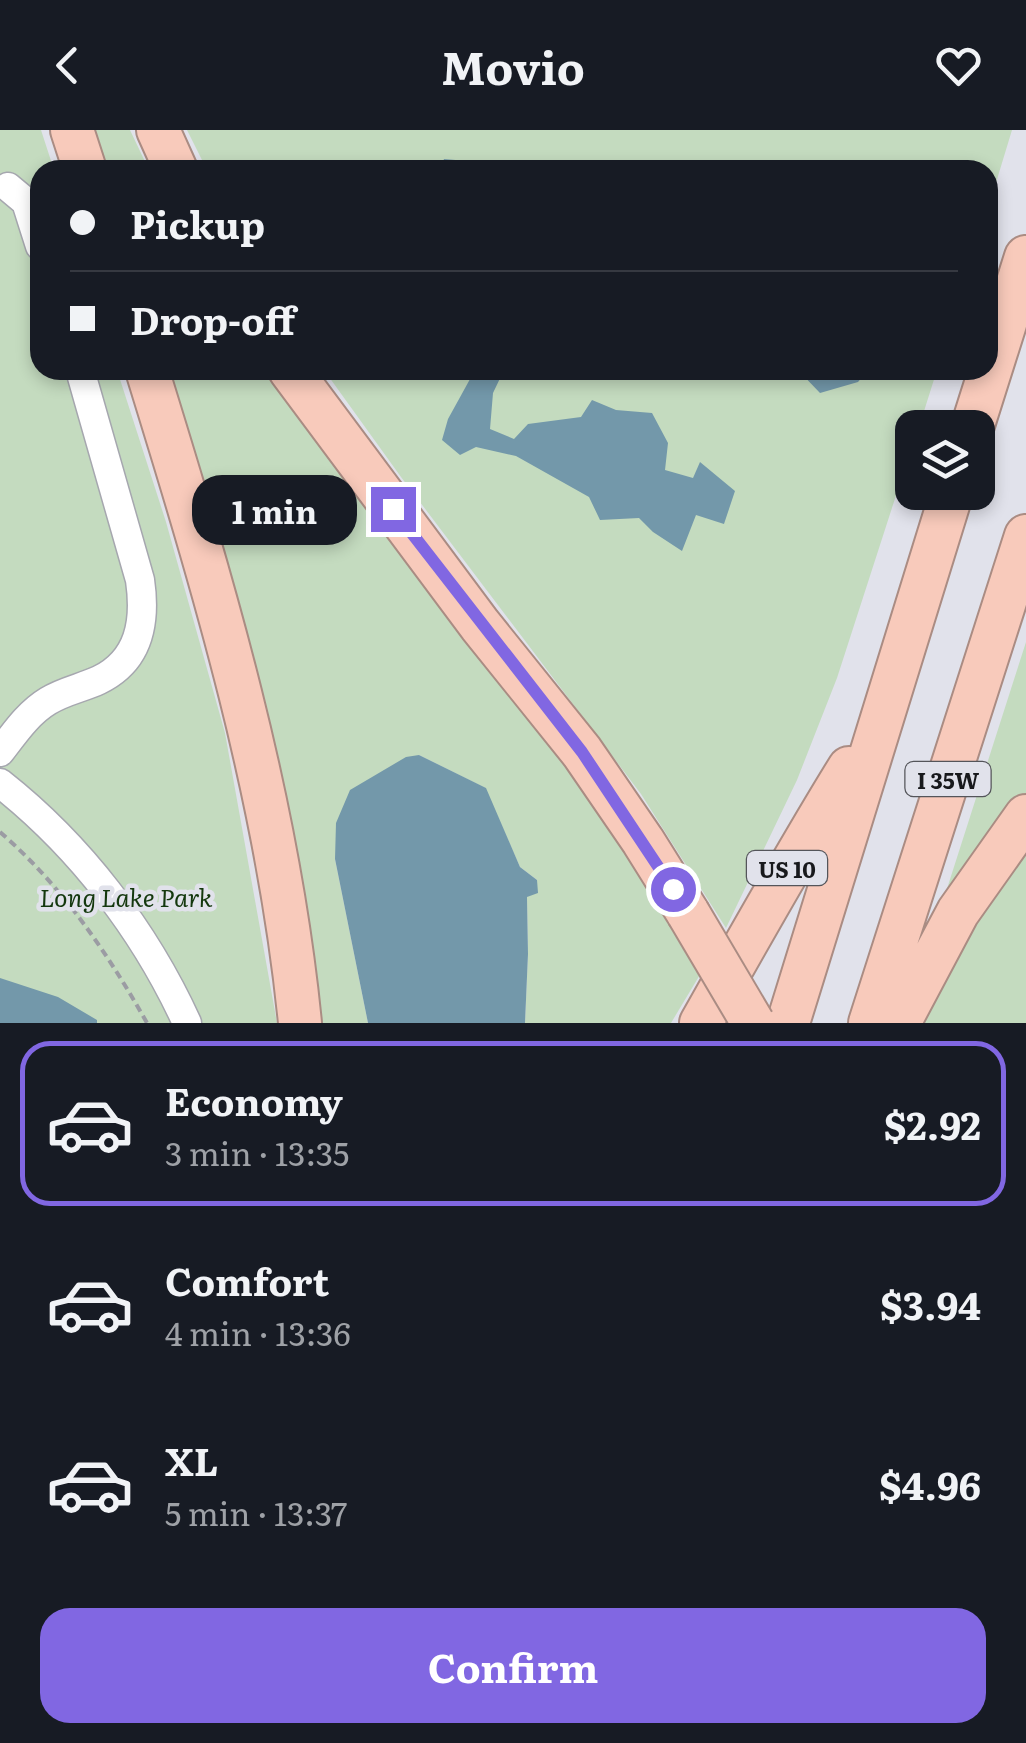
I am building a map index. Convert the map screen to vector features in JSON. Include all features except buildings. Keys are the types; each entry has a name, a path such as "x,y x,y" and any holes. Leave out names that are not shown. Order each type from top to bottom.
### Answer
{"highway":[{"path":"72,130 82,160"},
{"path":"158,130 172,160"},
{"path":"998,346 1026,257"},
{"path":"151,380 224,621 254,747 280,874 300,1023"},
{"path":"297,380 480,625 582,752 643,841 753,1023"},
{"path":"978,410 987,380"},
{"name":"I 35W","path":"788,1023 946,510"},
{"name":"I 35W","path":"870,1023 1026,536"},
{"name":"US 10","path":"701,1023 778,883 880,717"},
{"path":"900,1023 958,912 1026,816"}],"street":[{"path":"8,187 26,202 30,215"},
{"path":"0,752 47,701 96,681 126,661 141,626 140,580 83,380"},
{"path":"0,784 62,839 110,896 154,959 187,1023"}],"path":[{"path":"0,832 71,906 147,1023"}],"green space":[{"name":"Long Lake Park","path":"0,130 41,130 51,160 30,160 30,380 120,380 166,522 225,733 277,1023 0,1023"},
{"path":"92,130 130,130 144,160 100,160"},
{"path":"187,130 1012,130 998,176 998,160 202,160"},
{"path":"164,380 279,380 548,741 701,973 671,1023 525,1023 527,897 537,880 520,867 485,788 419,755 335,859 368,1023 320,1023"},
{"path":"331,380 934,380 924,410 895,410 895,499 837,678 797,780 726,928 641,794"},
{"path":"1026,642 1026,802 936,923"},
{"path":"1026,832 1026,1023 917,1023"}],"water":[{"path":"469,380 499,380 493,393 490,429 514,439 528,424 581,417 592,400 616,410 652,413 668,443 665,470 693,478 700,462 735,491 724,524 696,515 682,551 639,518 600,520 589,497 516,456 476,447 460,455 442,440 448,419"},
{"path":"808,380 860,380 858,382 820,393"},
{"path":"419,755 486,788 520,867 537,880 538,893 527,897 525,1023 368,1023 335,859 336,823 350,790 406,757"},
{"path":"0,978 58,997 97,1023 0,1023"}],"route":[{"path":"393,509 582,752 673,889"}]}
